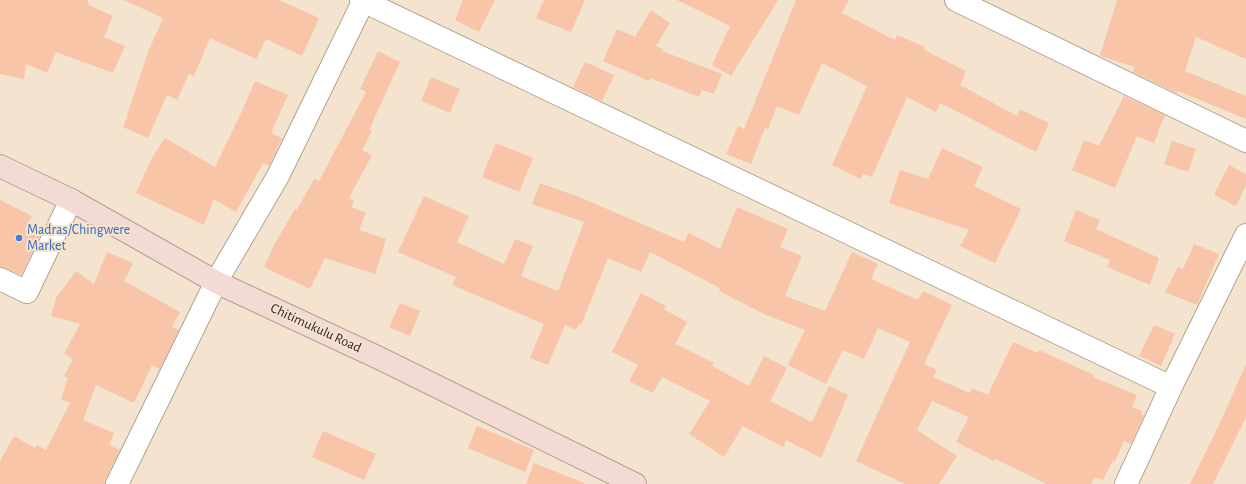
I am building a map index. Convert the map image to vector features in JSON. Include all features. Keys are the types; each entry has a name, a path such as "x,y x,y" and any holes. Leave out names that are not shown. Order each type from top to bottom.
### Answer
{"street":[{"path":"117,484 216,282 278,176 362,0 1171,387"},
{"path":"956,0 1246,141"},
{"name":"Chitimukulu Road","path":"0,166 71,200 216,282 379,358 635,484"},
{"path":"0,279 27,292 71,200"},
{"path":"1126,484 1171,387 1246,235"}],"building":[{"path":"0,0 87,0 89,5 113,16 104,37 125,46 113,73 56,52 47,73 26,64 24,79 0,74"},
{"path":"124,0 279,0 319,18 302,56 266,39 256,59 210,38 194,76 189,74 177,100 167,95 148,138 123,127 128,116 127,115 148,52 163,18"},
{"path":"463,0 495,0 479,32 455,20"},
{"path":"544,0 585,0 571,32 536,18"},
{"path":"677,0 778,0 731,76 712,65 730,26"},
{"path":"796,0 849,0 842,13 895,40 897,35 925,47 924,50 966,71 960,85 1017,116 1020,109 1049,123 1036,152 940,103 936,112 907,97 872,177 863,174 861,179 832,165 867,86 822,63 799,115 777,106 768,129 765,128 751,164 726,154 738,126 744,129"},
{"path":"1117,0 1246,0 1246,59 1196,37 1185,71 1246,96 1246,119 1178,91 1178,93 1174,92 1133,72 1135,67 1100,56"},
{"path":"651,10 670,23 656,46 663,49 662,51 722,74 714,94 702,90 699,97 650,78 649,81 603,61 617,29 635,37"},
{"path":"378,51 400,62 369,130 372,131 362,150 372,155 349,198 354,201 351,207 366,213 359,230 386,239 375,274 325,258 310,289 264,267 274,245 295,209 297,210 314,179 319,181 366,92 360,89"},
{"path":"585,62 614,75 602,101 573,87"},
{"path":"431,77 460,89 450,113 421,101"},
{"path":"255,81 288,95 271,133 282,138 269,166 263,163 236,212 214,199 204,225 136,193 152,158 165,138 215,167"},
{"path":"1124,96 1165,115 1154,143 1137,136 1115,188 1072,170 1084,140 1099,146"},
{"path":"1172,141 1196,149 1188,172 1164,164"},
{"path":"496,143 533,158 519,192 482,177"},
{"path":"942,148 983,167 974,186 1021,209 995,263 960,246 969,230 889,203 900,170 928,179"},
{"path":"1229,165 1246,174 1246,185 1236,206 1214,195"},
{"path":"540,183 579,197 684,242 689,233 720,249 737,207 788,229 780,247 802,256 785,296 825,311 852,252 878,264 871,279 918,300 923,291 952,305 924,364 937,370 933,377 970,393 972,388 988,395 1013,342 1038,353 1039,350 1094,375 1093,377 1137,395 1132,407 1142,411 1141,414 1144,416 1131,444 1124,441 1115,461 1113,460 1103,480 1095,477 1091,484 1047,484 995,459 994,461 956,442 969,417 932,401 917,430 957,456 939,484 905,484 856,461 910,342 878,328 864,359 843,350 826,384 788,365 805,330 764,314 719,291 720,288 650,252 641,272 608,258 581,325 579,324 576,330 565,325 548,365 530,358 544,324 452,285 456,277 398,252 424,196 469,216 457,242 504,264 515,239 533,246 521,276 558,291 584,222 532,204"},
{"name":"Madras/Chingwere Market","path":"0,200 32,216 25,230 40,236 21,275 0,267"},
{"path":"1076,210 1100,220 1096,229 1159,258 1150,285 1107,267 1110,260 1064,241"},
{"path":"1194,244 1219,254 1197,305 1165,292 1178,267 1183,269"},
{"path":"107,252 133,263 124,281 180,312 172,327 179,330 160,369 152,365 134,403 96,385 83,420 114,433 109,445 120,450 106,478 105,484 0,484 0,461 14,436 35,448 37,445 46,450 70,403 61,399 68,378 64,376 73,359 64,354 80,324 51,316 56,298 76,271 94,284"},
{"path":"641,293 666,306 664,309 687,322 675,344 714,363 712,366 749,386 764,356 787,368 770,401 812,422 829,386 848,395 821,458 786,440 783,447 743,426 724,457 689,434 710,401 662,377 653,393 629,381 638,365 612,352"},
{"path":"400,303 420,311 410,336 389,327"},
{"path":"1154,325 1175,334 1161,366 1139,356"},
{"path":"1246,364 1246,417 1213,484 1190,484 1220,423"},
{"path":"477,426 534,450 525,472 468,448"},
{"path":"323,431 376,454 364,480 312,457"},
{"path":"534,463 584,483 584,484 526,484"}],"place":[{"name":"Madras/Chingwere Market","path":"19,238"}]}
